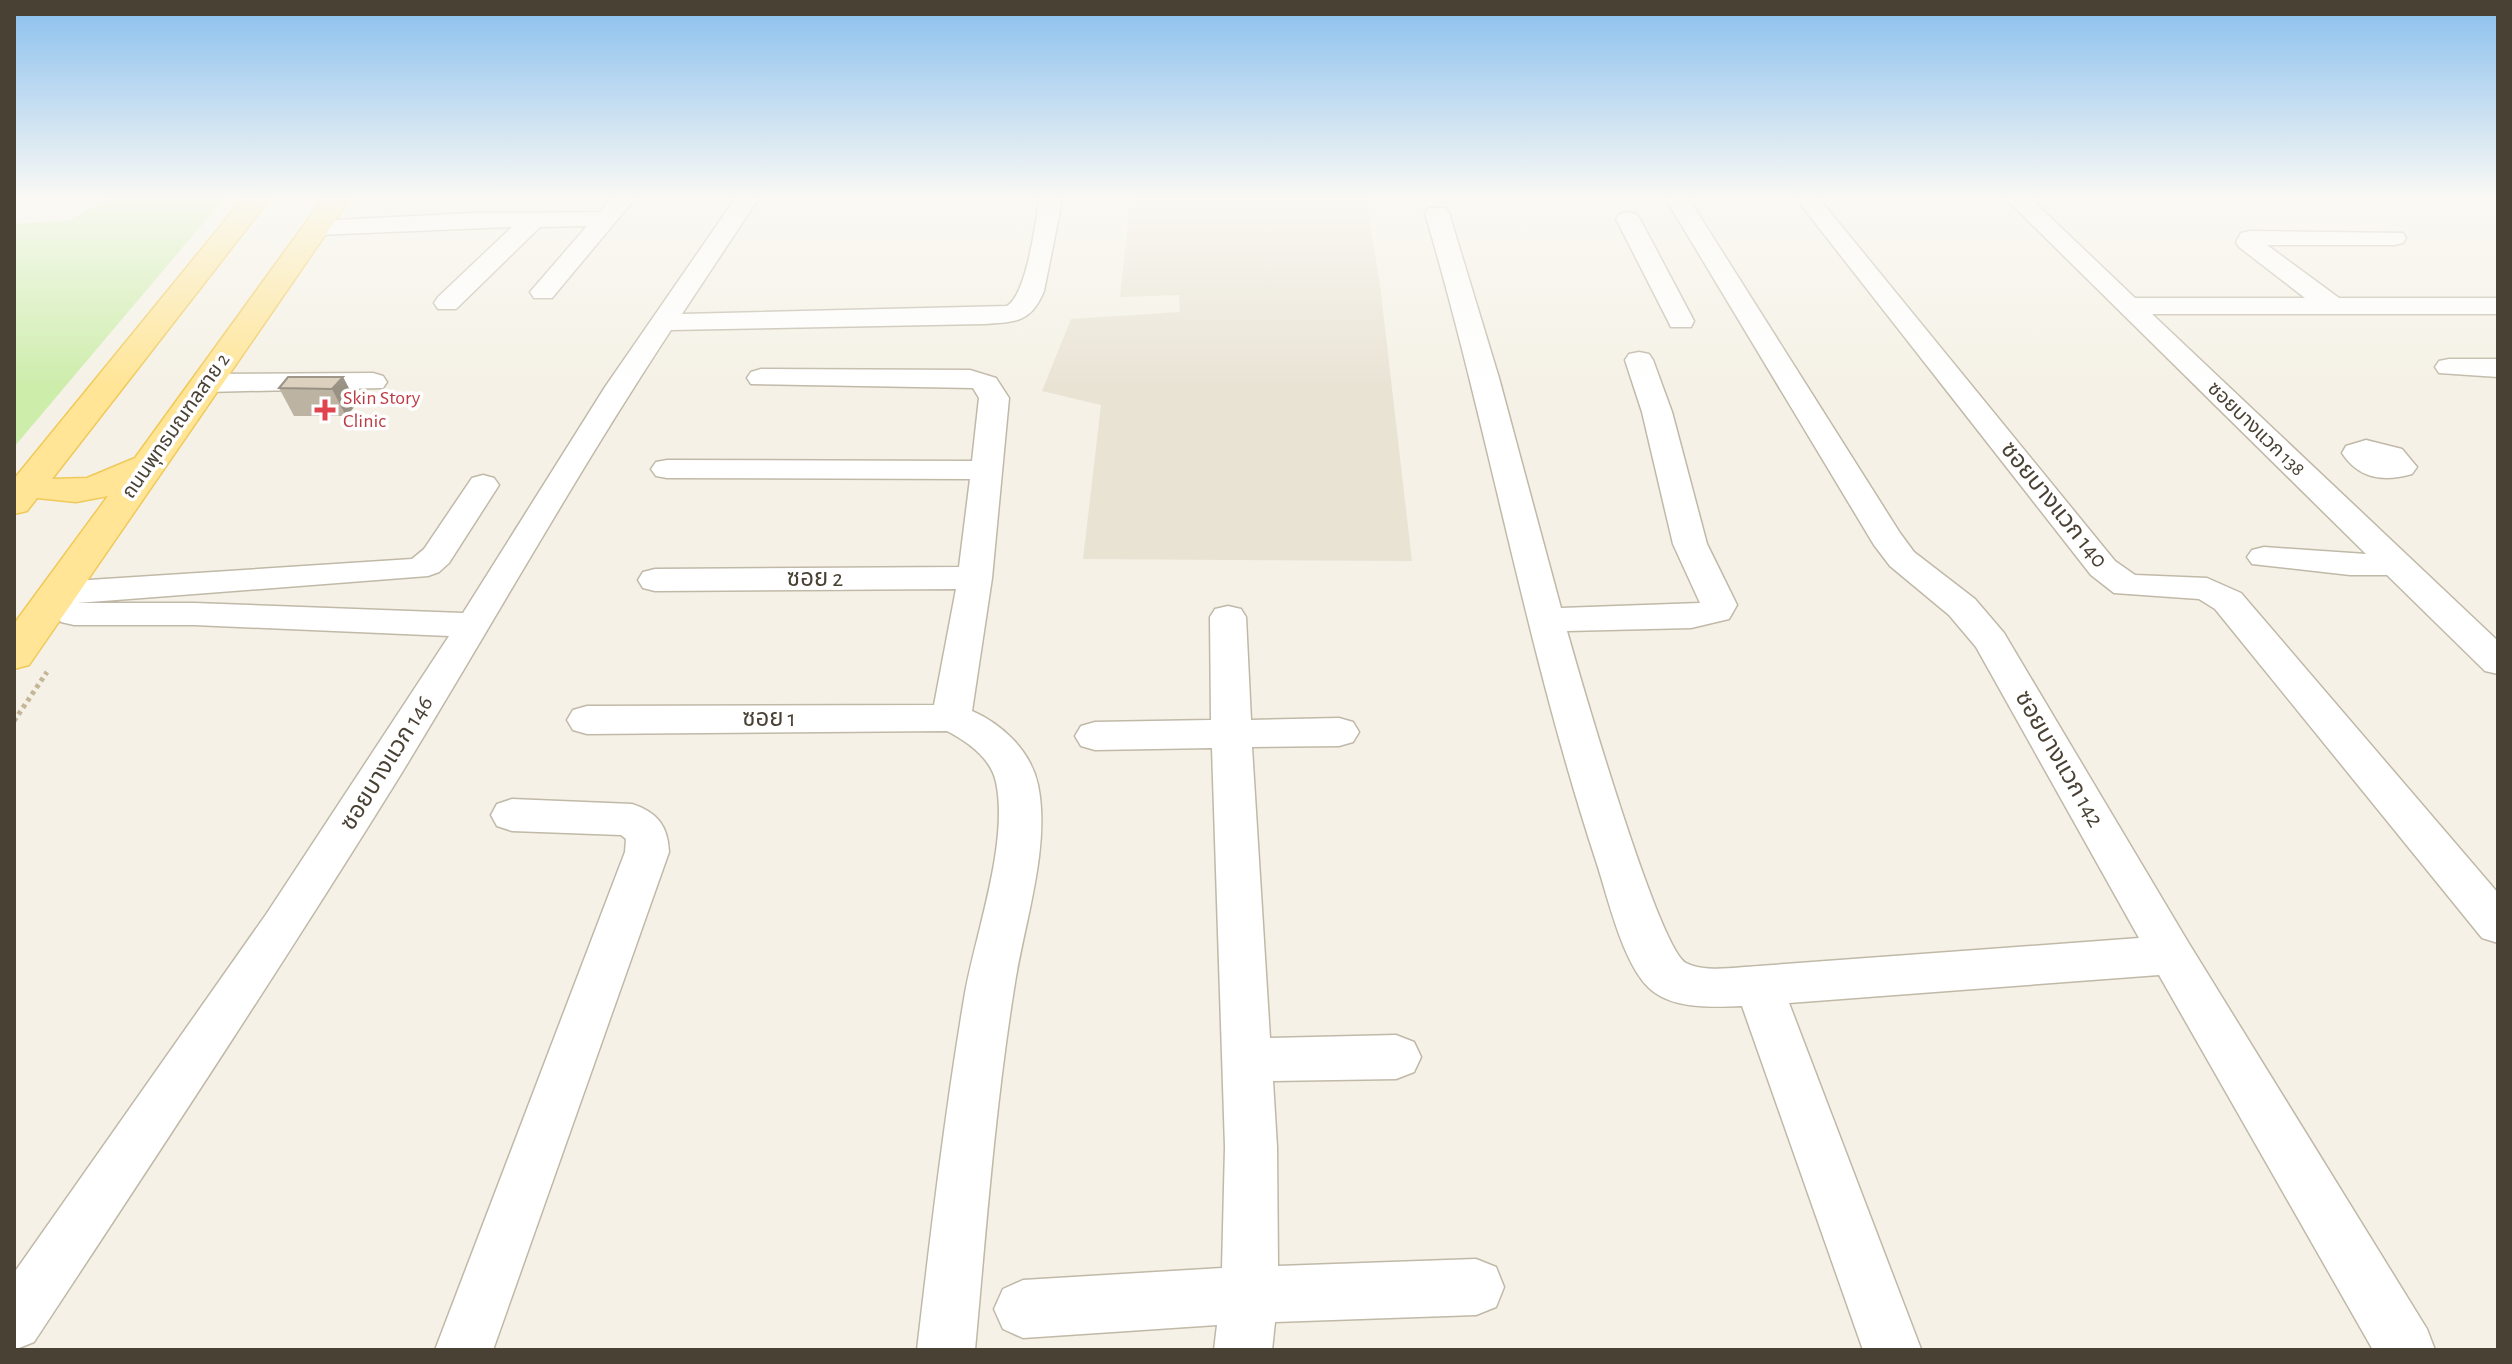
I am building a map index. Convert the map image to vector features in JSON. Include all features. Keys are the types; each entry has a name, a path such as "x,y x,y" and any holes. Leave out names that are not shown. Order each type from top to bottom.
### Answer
{"main road":[{"path":"22,493 208,260"},
{"name":"ถนนพุทธมณฑลสาย 2","path":"14,655 294,260"},
{"path":"22,493 80,491 110,484 149,465"}],"street":[{"path":"447,303 492,260"},
{"path":"543,292 570,260"},
{"name":"ซอยบางแวก 146","path":"14,1322 283,926 474,625 619,387 706,260"},
{"path":"664,322 984,316 1020,311 1026,305 1039,260"},
{"path":"1451,260 1477,345 1608,836 1651,950 1665,974 1680,983 1702,986 1759,986 2172,955"},
{"path":"1650,260 1681,321"},
{"name":"ซอยบางแวก 142","path":"1697,260 1701,271 1792,389 1902,559 1962,607 1991,641 2172,955 2406,1350"},
{"name":"ซอยบางแวก 140","path":"1856,260 2103,568 2126,585 2207,589 2228,601 2498,925"},
{"name":"ซอยบางแวก 138","path":"2081,260 2498,662"},
{"path":"2270,260 2331,305"},
{"path":"1655,270 1701,271"},
{"path":"2130,306 2498,306"},
{"path":"1548,620 1691,617 1716,611 1719,605 1690,544 1657,412 1639,360"},
{"path":"2449,367 2498,368"},
{"path":"761,378 970,379 986,383 992,388 994,398 975,578 951,718 971,724 1002,753 1017,786 1019,812 968,1134 946,1350"},
{"path":"206,383 373,382"},
{"path":"2287,458 2361,461"},
{"path":"667,469 987,470"},
{"path":"51,604 416,569 437,556 483,485"},
{"path":"2264,557 2350,565 2397,564"},
{"name":"ซอย 2","path":"655,580 975,578"},
{"path":"51,604 194,614 474,625"},
{"path":"1228,617 1251,1147 1250,1295 1243,1350"},
{"name":"ซอย 1","path":"587,720 951,718"},
{"path":"1095,736 1339,732"},
{"path":"464,1350 647,852 647,834 632,820 512,815"},
{"path":"1759,986 1892,1349"},
{"path":"1246,1060 1396,1057"},
{"path":"1023,1309 1250,1295 1476,1287"}],"shaded area":[{"path":"1124,260 1376,260 1412,561 1083,559 1101,405 1042,391 1071,319 1180,312 1179,295 1120,297"}],"green space":[{"path":"14,260 172,260 14,447"}],"building":[{"path":"288,377 343,377 332,389 279,388"}],"place":[{"name":"Skin Story Clinic","path":"325,410"}]}
